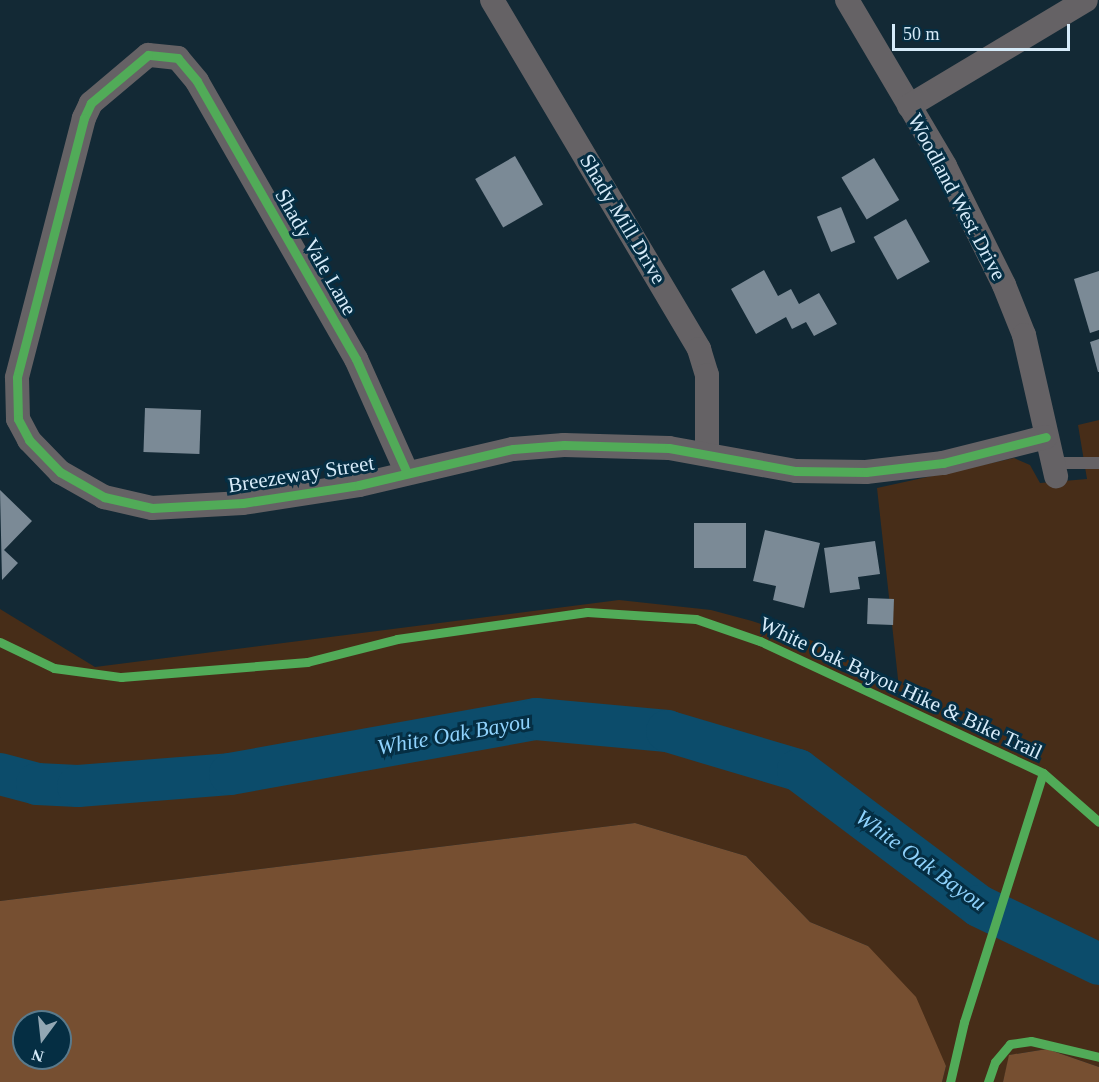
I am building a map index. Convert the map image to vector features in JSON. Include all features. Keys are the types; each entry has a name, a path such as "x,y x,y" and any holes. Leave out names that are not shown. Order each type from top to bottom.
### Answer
{"street":[{"name":"Shady Mill Drive","path":"492,0 699,350 707,375 707,453"},
{"name":"Woodland West Drive","path":"848,0 980,231 1004,285 1024,335 1054,469"},
{"path":"909,106 1086,0"},
{"name":"Breezeway Street","path":"178,58 148,55 91,103 84,118 17,378 18,419 29,440 41,456 84,489 152,508 243,503 359,485 523,448 616,446 707,453 827,474 943,463 1046,437"},
{"name":"Shady Vale Lane","path":"178,58 197,81 356,359 407,473"}],"lane":[{"path":"1054,469 1099,463"}],"shaded area":[{"path":"1099,420 1099,1067 1047,1049 1010,1055 1003,1082 942,1082 946,1066 868,946 810,922 746,856 635,823 0,901 0,609 95,667 619,600 711,610 752,621 813,641 899,688 877,488 1014,458 1030,465 1040,483 1087,479 1078,425"},
{"path":"635,823 746,856 810,922 868,946 916,997 946,1066 942,1082 0,1082 0,901"},
{"path":"1047,1049 1099,1067 1099,1082 1003,1082 1009,1055"}],"building":[{"path":"515,156 543,204 503,227 475,179"},
{"path":"874,158 899,200 867,220 841,178"},
{"path":"841,207 855,242 831,252 817,217"},
{"path":"906,219 930,262 897,280 874,237"},
{"path":"764,270 778,296 791,289 799,304 819,293 837,324 814,336 806,322 792,329 786,317 756,334 731,289"},
{"path":"1099,271 1099,330 1090,333 1074,279"},
{"path":"1099,339 1099,372 1098,372 1090,342"},
{"path":"145,408 201,410 199,454 143,452"},
{"path":"0,490 32,521 4,550 18,563 2,580"},
{"path":"694,523 746,523 746,568 694,568"},
{"path":"765,530 820,543 804,608 773,600 776,586 753,581"},
{"path":"875,541 880,574 858,577 860,589 830,593 824,548"},
{"path":"868,598 894,599 893,625 867,624"}],"waterway":[{"name":"White Oak Bayou","path":"0,774 37,784 78,786 230,774 536,719 667,731 798,770 979,906 1099,964"}],"cycle path":[{"path":"407,473 356,359 197,81 178,58 148,55 91,103 84,118 17,378 18,419 29,440 60,472 104,497 152,508 243,503 359,485 513,449 564,445 669,448 796,471 866,472 943,463 1046,437"},
{"name":"White Oak Bayou Hike & Bike Trail","path":"0,642 54,668 121,677 307,662 397,639 587,612 696,619 760,641 1043,773 1099,822"},
{"name":"White Oak Bayou Hike & Bike Trail","path":"950,1082 964,1022 1043,773"},
{"path":"988,1082 995,1062 1010,1044 1031,1041 1099,1057"}]}
